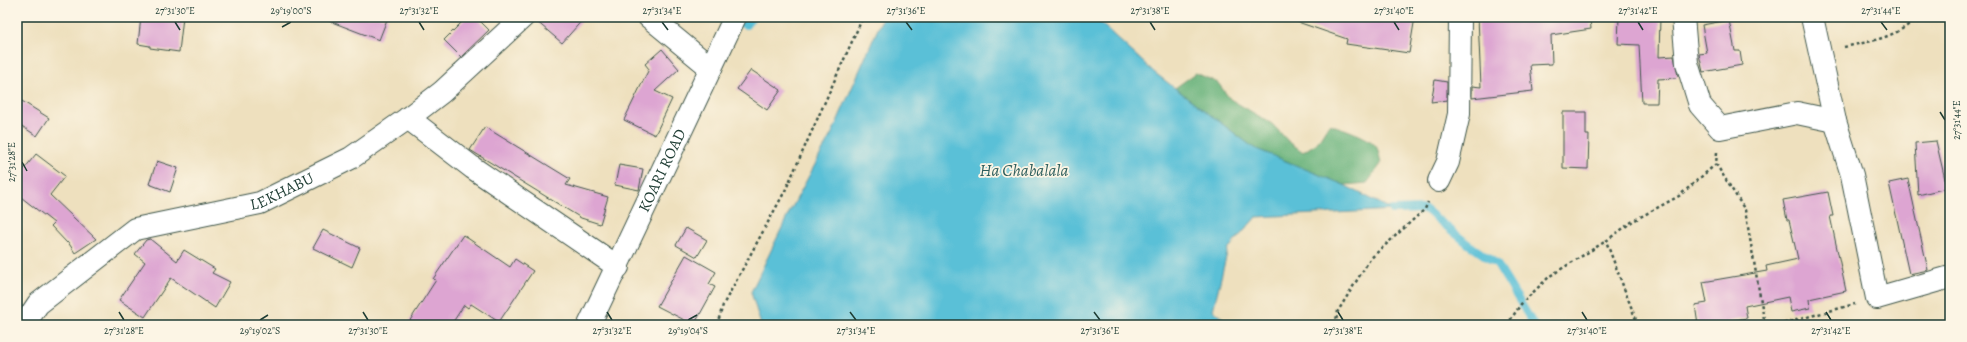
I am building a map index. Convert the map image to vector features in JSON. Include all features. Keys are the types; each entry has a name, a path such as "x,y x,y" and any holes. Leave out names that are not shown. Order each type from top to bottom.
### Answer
{"street":[{"name":"LEKHABU","path":"24,325 38,304 135,229 260,202 352,158 442,92 523,17"},
{"path":"649,17 711,68"},
{"name":"KOARI ROAD","path":"589,325 618,267 735,17"},
{"path":"1439,181 1448,162 1459,114 1460,17"},
{"path":"1683,17 1687,63 1700,104 1720,128 1797,113 1835,121"},
{"path":"1812,17 1835,121 1852,175 1877,298 1950,278"},
{"path":"408,118 473,168 618,267"}],"path":[{"path":"717,325 723,306 784,191 863,17"},
{"path":"1820,53 1884,39 1912,22 1917,17"},
{"path":"1720,128 1716,164 1745,210 1765,325"},
{"path":"1507,325 1521,304 1550,276 1606,241 1633,221 1679,196 1716,164"},
{"path":"1335,325 1338,311 1370,259 1425,209 1439,181"},
{"path":"1606,241 1638,325"},
{"path":"1778,325 1877,298"}],"green space":[{"path":"1196,73 1218,83 1230,99 1272,124 1288,141 1303,152 1317,143 1329,124 1356,133 1369,140 1377,148 1381,164 1367,183 1344,185 1254,148 1175,88"}],"water":[{"name":"Ha Chabalala","path":"883,17 1094,17 1155,73 1254,148 1344,185 1393,210 1256,217 1228,249 1213,310 1231,325 761,325 751,292 789,213 833,131"}],"building":[{"path":"141,17 183,17 179,52 150,48 150,46 138,44"},
{"path":"325,17 388,17 379,40 324,19"},
{"path":"467,17 476,17 489,30 461,57 444,40"},
{"path":"535,17 585,17 562,43 535,20"},
{"path":"1293,17 1415,17 1409,53 1346,44 1347,39 1292,20"},
{"path":"1478,17 1590,17 1591,29 1551,35 1552,64 1530,65 1533,91 1472,98 1472,86 1481,87"},
{"path":"1619,17 1660,17 1659,57 1674,56 1678,76 1676,78 1658,79 1657,103 1642,103 1639,45 1618,44"},
{"path":"1729,20 1735,51 1740,51 1742,65 1703,72 1699,54 1707,53 1702,25"},
{"path":"662,49 679,69 655,91 672,99 655,135 624,120 649,69 645,64"},
{"path":"751,70 781,90 767,110 737,89"},
{"path":"1435,80 1447,82 1447,100 1431,102"},
{"path":"17,98 49,118 37,136 17,123"},
{"path":"1563,112 1586,112 1586,135 1589,135 1588,169 1563,168"},
{"path":"485,127 570,179 566,185 608,197 600,224 581,218 470,150"},
{"path":"1936,141 1947,188 1918,195 1915,143"},
{"path":"36,154 65,176 50,195 96,239 75,253 68,242 67,243 51,226 54,223 17,194 17,178"},
{"path":"157,161 178,168 170,192 149,184"},
{"path":"619,165 643,169 639,190 615,185"},
{"path":"1908,179 1928,270 1909,274 1889,183"},
{"path":"1828,192 1833,216 1830,216 1846,291 1809,299 1810,308 1791,312 1788,297 1745,306 1747,318 1708,325 1698,325 1695,305 1707,303 1703,282 1767,271 1766,266 1798,259 1783,200"},
{"path":"686,228 707,240 697,257 676,245"},
{"path":"323,230 360,248 352,267 313,248"},
{"path":"463,235 510,267 515,259 533,271 499,322 471,304 468,308 464,305 451,325 407,325 436,280 433,279"},
{"path":"150,239 177,261 184,250 215,269 212,273 230,282 215,308 171,278 145,317 119,300 145,262 135,254 146,240"},
{"path":"686,255 716,272 709,284 715,287 694,325 657,306"}],"waterway":[{"path":"735,20 746,25 752,17"},
{"path":"1393,210 1425,209 1468,244 1497,264 1534,325"}]}
